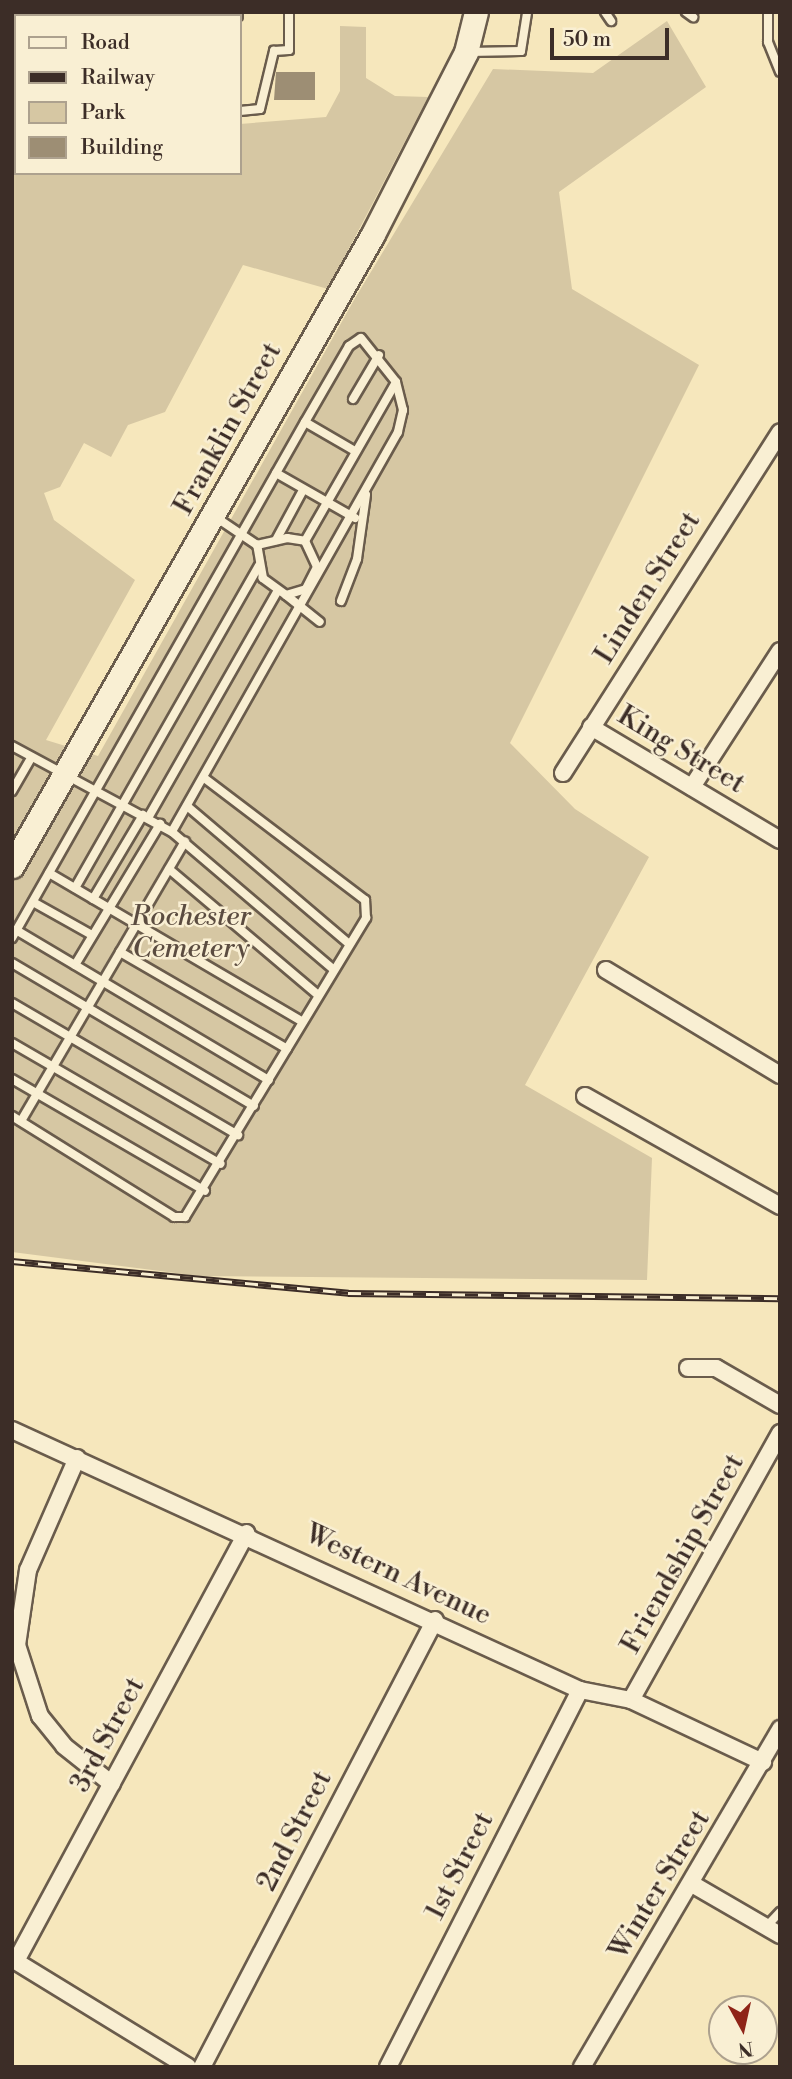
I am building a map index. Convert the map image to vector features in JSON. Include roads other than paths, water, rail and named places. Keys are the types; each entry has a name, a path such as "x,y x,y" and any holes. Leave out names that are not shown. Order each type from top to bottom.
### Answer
{"street":[{"name":"Franklin Street","path":"12,866 372,236 466,52 476,12"},
{"name":"Linden Street","path":"563,773 780,432"},
{"path":"692,787 780,650"},
{"name":"King Street","path":"591,727 780,840"},
{"path":"606,970 780,1075"},
{"path":"585,1096 780,1206"},
{"path":"688,1368 716,1368 780,1405"},
{"name":"Western Avenue","path":"12,1430 246,1533 580,1690 631,1700 763,1762"},
{"name":"Friendship Street","path":"631,1700 780,1433"},
{"path":"77,1458 28,1570 18,1644 24,1680 40,1716 64,1746 112,1784"},
{"name":"3rd Street","path":"14,1960 246,1533"},
{"name":"2nd Street","path":"202,2067 435,1620"},
{"name":"1st Street","path":"388,2067 580,1690"},
{"name":"Winter Street","path":"582,2067 692,1884 780,1729"},
{"path":"692,1884 773,1931"},
{"path":"14,1960 188,2067"}],"lane":[{"path":"242,111 260,109 274,51 289,50 289,12"},
{"path":"466,52 521,51 527,12"},
{"path":"605,12 611,21"},
{"path":"768,12 768,42 780,72"},
{"path":"172,832 366,492 402,421 396,382 379,355 361,338 354,341 305,422 14,934 75,964 269,1080"},
{"path":"353,400 379,355"},
{"path":"305,541 396,382"},
{"path":"305,422 355,451"},
{"path":"276,473 326,503 363,521"},
{"path":"276,540 303,490"},
{"path":"341,601 363,521 366,492"},
{"path":"214,516 257,545 259,566 281,593 302,604 320,622"},
{"path":"257,545 276,540 305,541"},
{"path":"305,541 316,558 314,582"},
{"path":"75,888 259,566"},
{"path":"93,899 281,593 314,582"},
{"path":"12,746 172,832 333,969"},
{"path":"12,791 32,757"},
{"path":"12,1116 174,1217 193,1212 368,912 365,900 204,778"},
{"path":"187,806 349,944"},
{"path":"75,964 160,824"},
{"path":"21,1121 185,842"},
{"path":"169,869 318,995"},
{"path":"49,873 303,1022"},
{"path":"33,902 92,935"},
{"path":"120,952 287,1049"},
{"path":"12,963 254,1106"},
{"path":"12,1003 238,1135"},
{"path":"12,1043 221,1164"},
{"path":"12,1079 205,1191"},
{"path":"773,1931 780,1912"}],"railway":[{"path":"12,1261 348,1293 780,1298"}],"park label":[{"name":"Rochester Cemetery","path":"191,933"}]}
